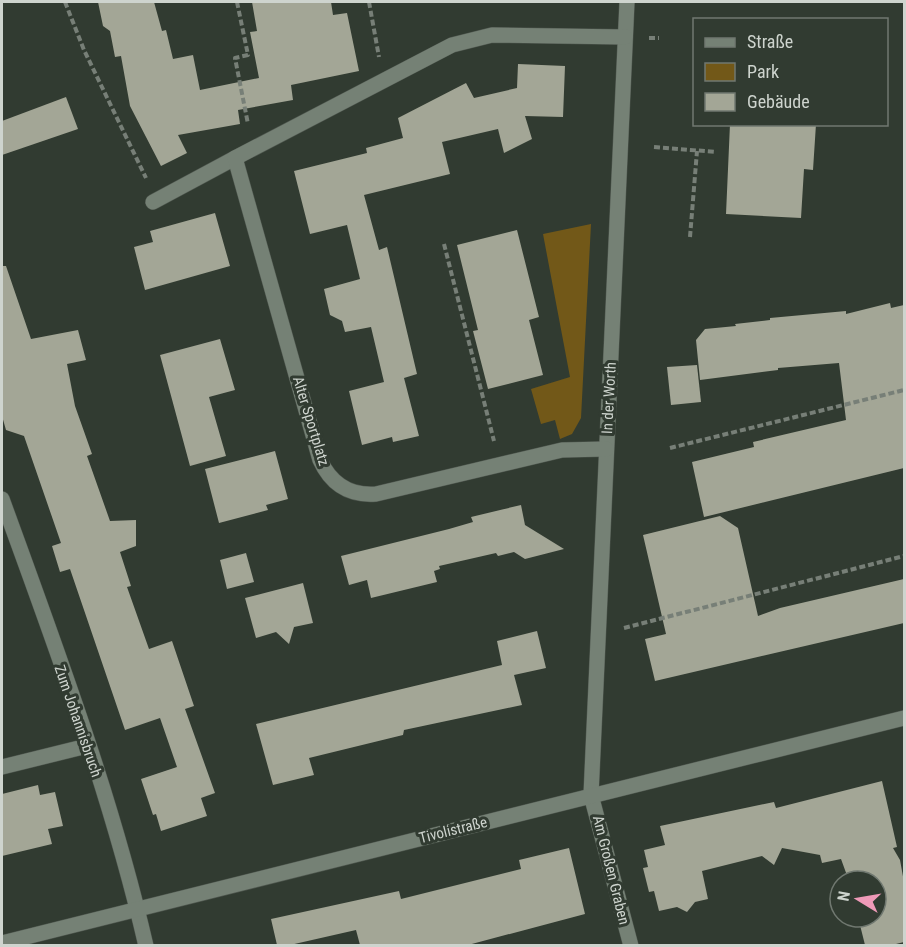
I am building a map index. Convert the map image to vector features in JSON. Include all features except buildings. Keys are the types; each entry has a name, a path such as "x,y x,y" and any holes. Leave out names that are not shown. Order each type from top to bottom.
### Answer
{"street":[{"name":"In der Worth","path":"591,795 627,2"},
{"path":"153,202 452,45 492,35 625,37"},
{"name":"Alter Sportplatz","path":"235,158 320,460 333,481 353,493 376,494 562,450 606,449"},
{"name":"Zum Johannisbruch","path":"2,498 87,746 138,910 146,945"},
{"name":"Tivolistraße","path":"2,943 904,718"},
{"path":"2,767 87,746"},
{"name":"Am Großen Graben","path":"591,795 631,945"}],"path":[{"path":"64,2 84,50 142,166 153,202"},
{"path":"237,2 248,55 235,58 253,148"},
{"path":"369,2 384,81"},
{"path":"654,147 716,152"},
{"path":"690,237 697,151"},
{"path":"444,244 500,464"},
{"path":"670,448 904,390"},
{"path":"617,630 904,556"}],"green space":[{"path":"591,224 581,418 572,434 560,439 555,420 541,424 531,389 570,377 543,234"}]}
